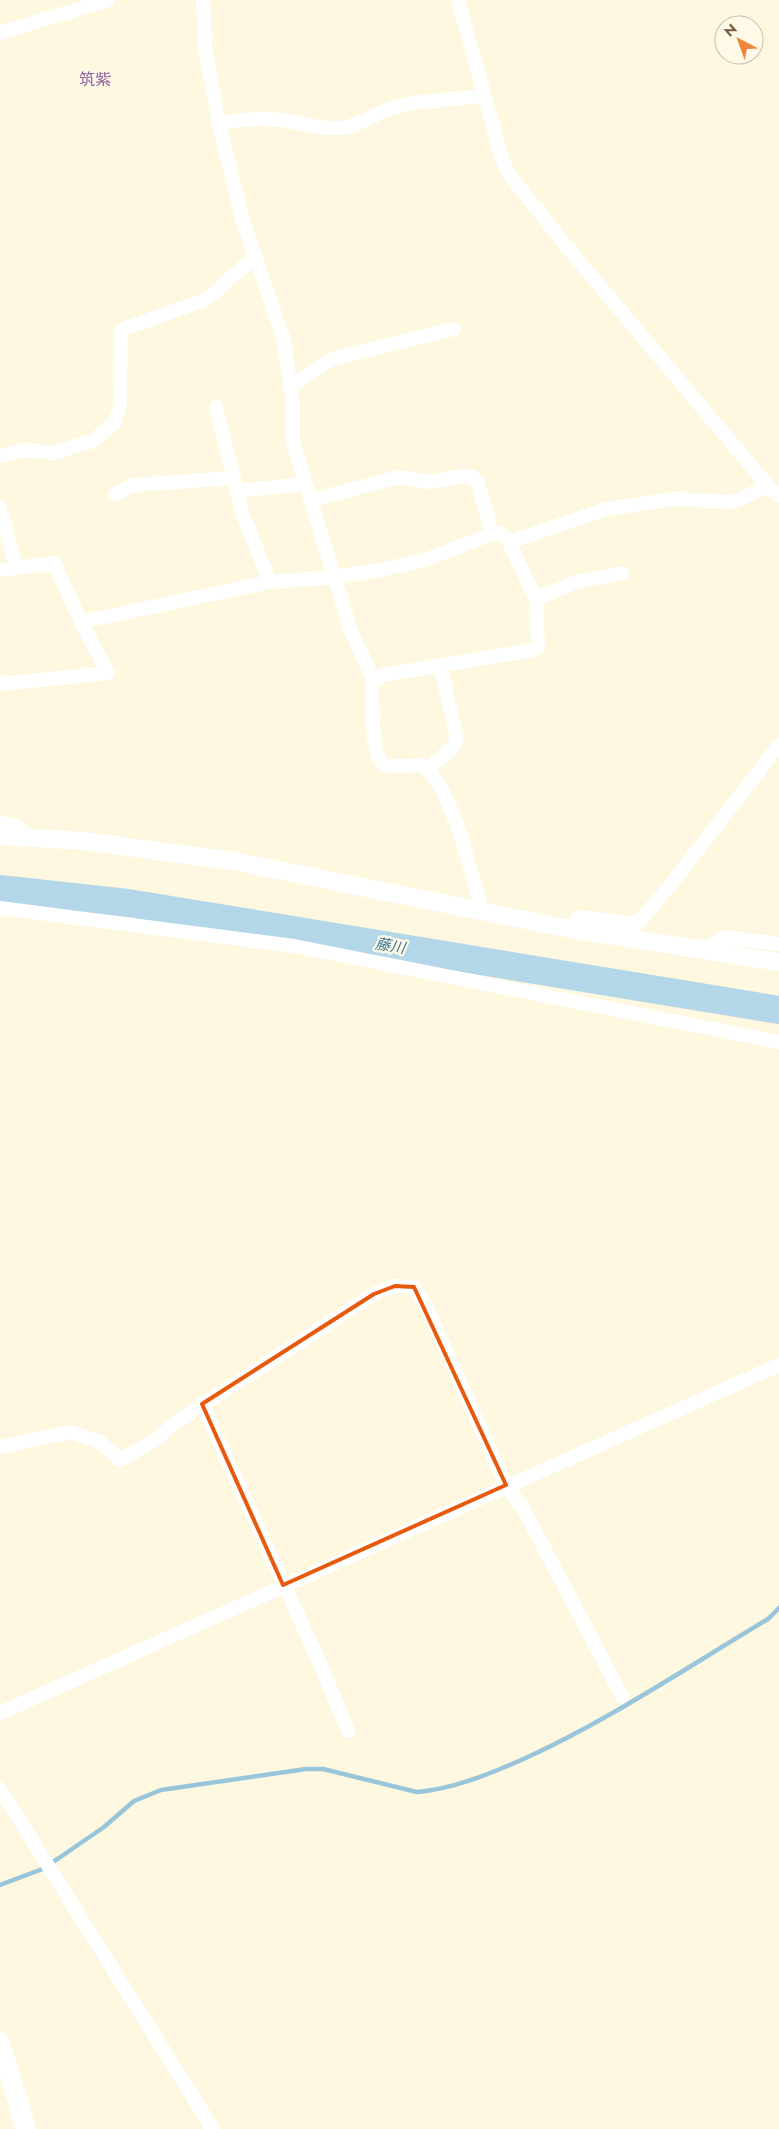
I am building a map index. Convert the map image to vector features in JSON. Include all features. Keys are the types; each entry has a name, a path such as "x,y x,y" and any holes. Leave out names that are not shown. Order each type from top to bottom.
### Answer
{"main road":[{"path":"0,2042 26,2129"}],"street":[{"path":"0,32 108,0"},
{"path":"203,0 205,47 219,124 242,218 283,337 293,403 293,442 351,632 374,681 372,690 375,748 379,760 387,766 421,764 428,769 450,805 479,899 479,910"},
{"path":"458,0 502,159 509,174 525,196 768,486 779,496"},
{"path":"219,124 240,120 279,119 315,127 341,128 368,121 386,110 422,102 452,101 485,96"},
{"path":"0,456 26,450 53,453 93,441 115,422 120,406 121,330 207,299 256,256"},
{"path":"290,386 332,359 454,329"},
{"path":"216,408 243,515 270,582"},
{"path":"311,500 399,476 430,482 463,476 473,477 478,483 492,534"},
{"path":"115,494 134,485 305,484"},
{"path":"509,542 607,509 674,499 733,502 768,486"},
{"path":"0,507 16,567"},
{"path":"81,622 270,582 335,577 425,560 492,534 502,534 509,542 536,600 538,647 533,650 383,675 374,681"},
{"path":"0,570 54,563 81,622 108,673 0,684"},
{"path":"536,600 576,582 622,573"},
{"path":"428,769 453,747 457,738 444,678 444,664"},
{"path":"571,929 579,917 637,924 669,887 779,744"},
{"path":"0,824 17,826 28,839"},
{"path":"0,836 83,841 233,861 571,929 779,962"},
{"path":"0,908 294,946 779,1042"},
{"path":"702,950 725,937 779,944"},
{"path":"0,1447 70,1432 100,1442 120,1460 159,1438 173,1424 202,1404 374,1294 395,1286 414,1287 427,1308 506,1485 522,1508 622,1696"},
{"path":"0,1713 779,1364"},
{"path":"202,1404 283,1586 318,1659 348,1731"},
{"path":"0,1789 213,2129"}],"highlighted area":[{"path":"395,1286 414,1287 506,1485 283,1585 202,1404 374,1294"}],"waterway":[{"name":"藤川","path":"0,889 128,903 779,1010"},
{"path":"0,1885 40,1870 104,1827 134,1801 161,1790 306,1769 323,1769 417,1792 456,1785 482,1776 551,1746 614,1712 768,1619 779,1608"}],"district":[{"name":"筑紫","path":"95,79"}]}
